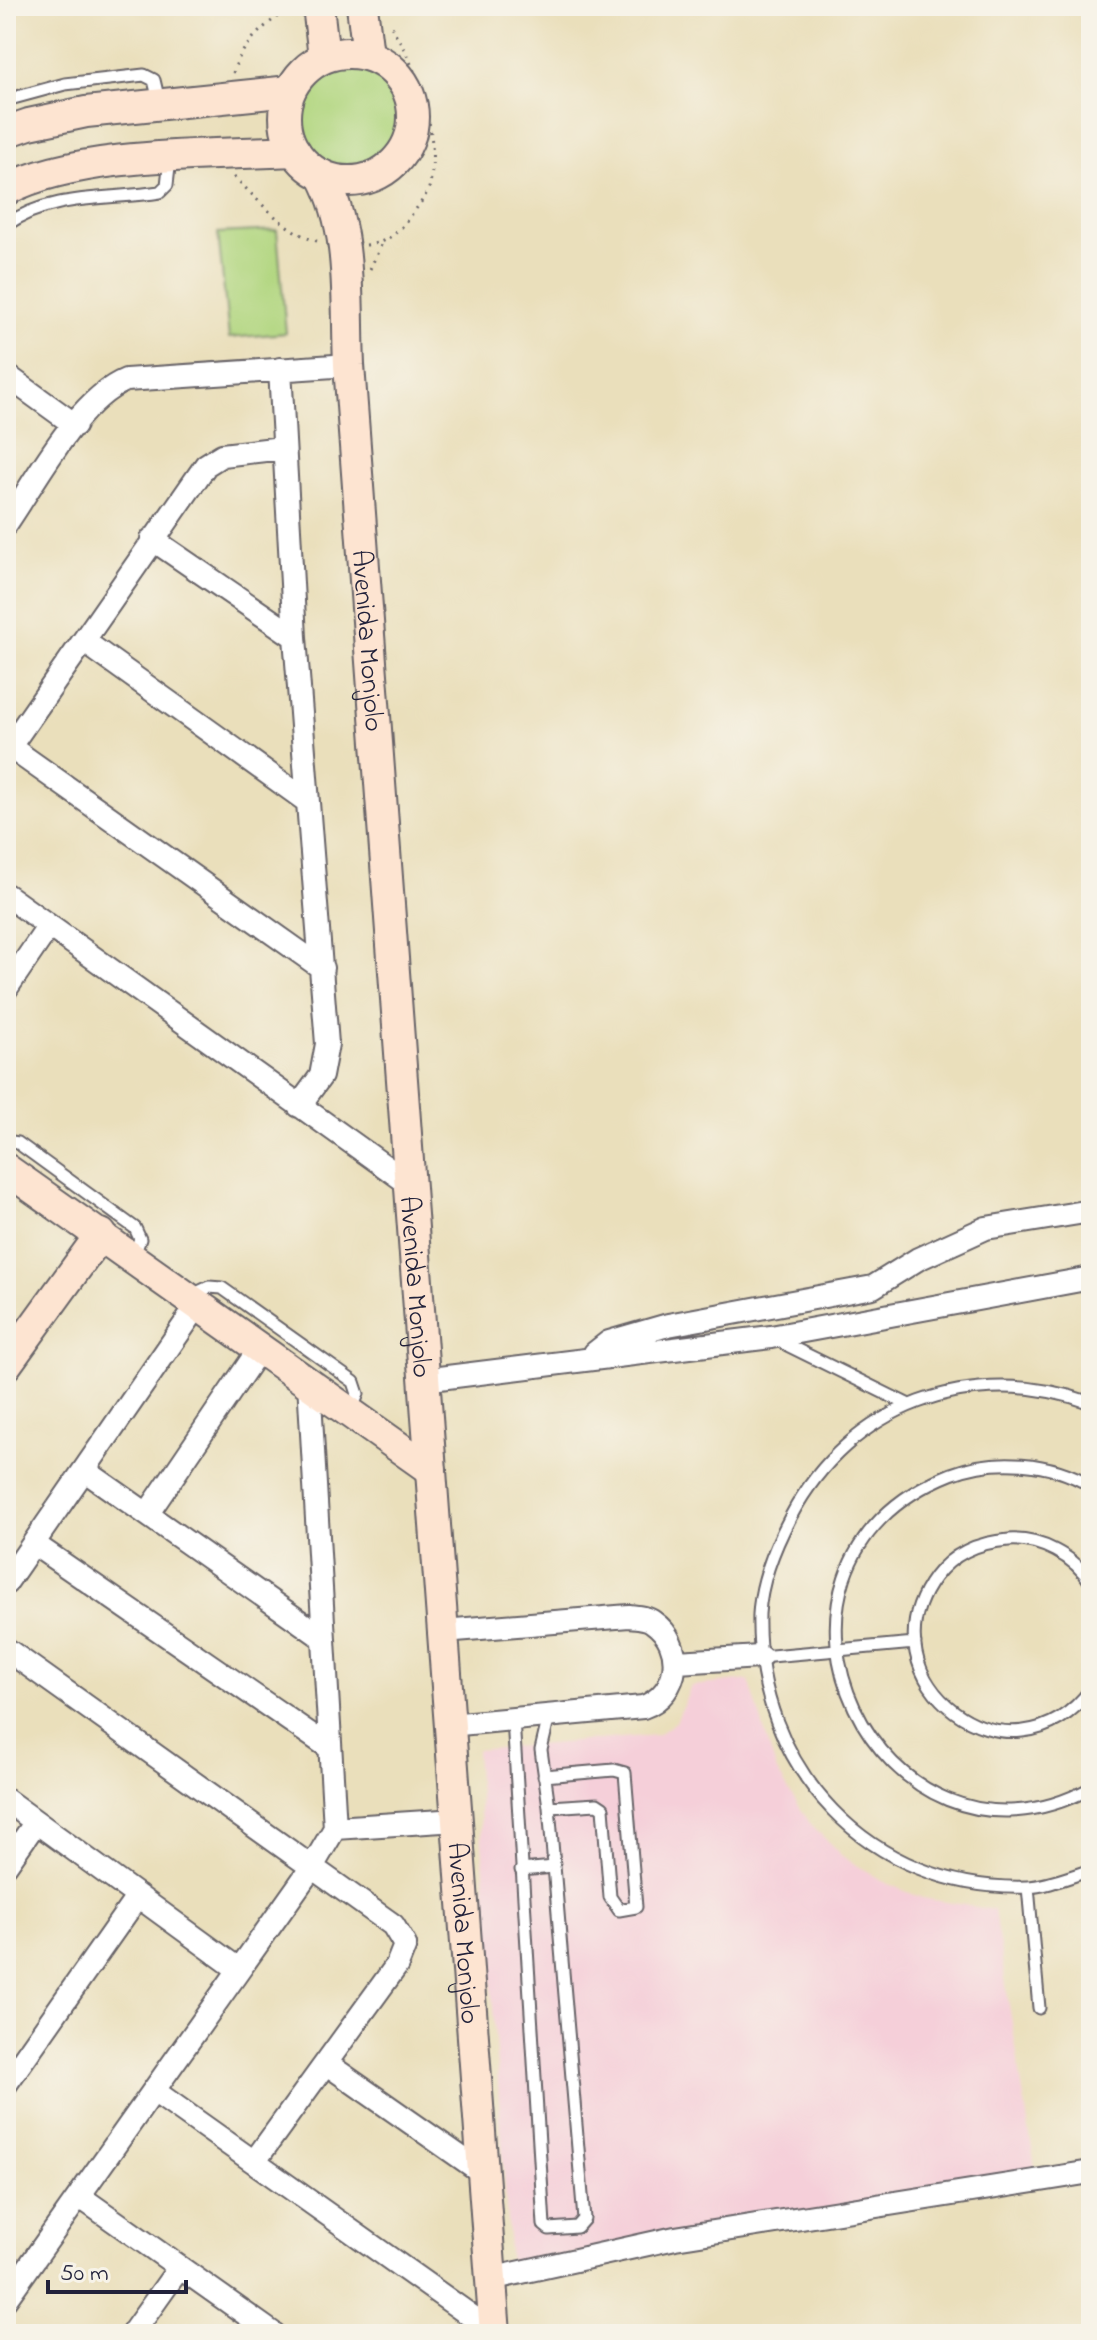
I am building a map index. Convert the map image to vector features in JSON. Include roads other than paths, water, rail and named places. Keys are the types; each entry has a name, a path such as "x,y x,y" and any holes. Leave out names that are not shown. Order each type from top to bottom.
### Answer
{"street":[{"path":"318,6 324,57"},
{"path":"362,6 368,55"},
{"path":"353,53 368,55 398,75 408,91 412,127 407,144 383,172 353,180 322,175 295,151 285,122 290,91 304,71 324,57 353,53"},
{"path":"6,132 86,112 290,91"},
{"path":"6,190 63,171 170,159 295,151"},
{"name":"Avenida Monjolo","path":"344,243 356,210 383,172"},
{"name":"Avenida Monjolo","path":"322,175 336,205 344,243 349,365 408,1183 495,2334"},
{"path":"6,524 75,425 103,392 126,380 349,365"},
{"path":"280,369 282,448 322,968 326,1064 299,1106"},
{"path":"6,375 75,425"},
{"path":"282,448 214,459 152,539 85,642 8,750 322,968"},
{"path":"152,539 295,637"},
{"path":"85,642 308,802"},
{"path":"6,895 408,1183"},
{"path":"6,989 49,926"},
{"path":"6,1169 431,1470"},
{"path":"587,1358 609,1342 668,1325 873,1287 918,1259 986,1228 1091,1211"},
{"path":"6,1365 101,1234"},
{"path":"423,1380 771,1337 1091,1278"},
{"path":"6,1583 84,1470 193,1301"},
{"path":"148,1513 260,1348"},
{"path":"6,2297 312,1867 335,1828 309,1382"},
{"path":"84,1470 323,1638"},
{"path":"34,1544 330,1748"},
{"path":"443,1631 629,1616 651,1619 664,1632 677,1662 669,1687 657,1702 643,1707 449,1725"},
{"path":"7,1651 393,1925 405,1945 397,1965 254,2162"},
{"path":"677,1662 760,1657"},
{"path":"6,1800 238,1969"},
{"path":"335,1828 457,1820"},
{"path":"6,1865 36,1822"},
{"path":"6,2084 138,1896"},
{"path":"327,2064 483,2173"},
{"path":"154,2091 495,2334"},
{"path":"490,2279 675,2238 1091,2172"},
{"path":"79,2196 274,2334"},
{"path":"132,2334 179,2268"}],"lane":[{"path":"6,100 65,84 144,75 154,80 160,106"},
{"path":"6,225 36,209 75,201 160,192 167,185 170,159"},
{"path":"6,1141 18,1143 135,1228 140,1239 133,1258"},
{"path":"193,1301 209,1287 222,1288 354,1382 358,1394 351,1412"},
{"path":"771,1337 907,1404"},
{"path":"1091,1403 1039,1389 987,1387 907,1404 865,1430 828,1461 803,1494 769,1566 759,1610 760,1657 780,1731 800,1769 826,1807 854,1833 894,1859 922,1871 963,1882 1028,1887 1091,1870"},
{"path":"1091,1486 1043,1467 1003,1463 963,1469 926,1484 893,1507 866,1537 847,1572 837,1611 836,1651 845,1691 862,1727 887,1759 918,1784 955,1801 994,1809 1034,1808 1073,1798 1091,1788"},
{"path":"1091,1583 1069,1559 1044,1546 1018,1540 990,1542 965,1551 934,1578 916,1615 915,1643 921,1670 934,1694 954,1713 978,1727 1004,1733 1032,1731 1058,1721 1079,1705 1091,1689"},
{"path":"760,1657 915,1643"},
{"path":"513,1719 544,2225 549,2229 577,2227 584,2219 549,1807 541,1750 549,1715"},
{"path":"544,1776 614,1770 625,1773 636,1907 619,1910 610,1897 603,1808 597,1804 549,1807"},
{"path":"521,1870 554,1867"},
{"path":"1028,1887 1039,2008"}]}
